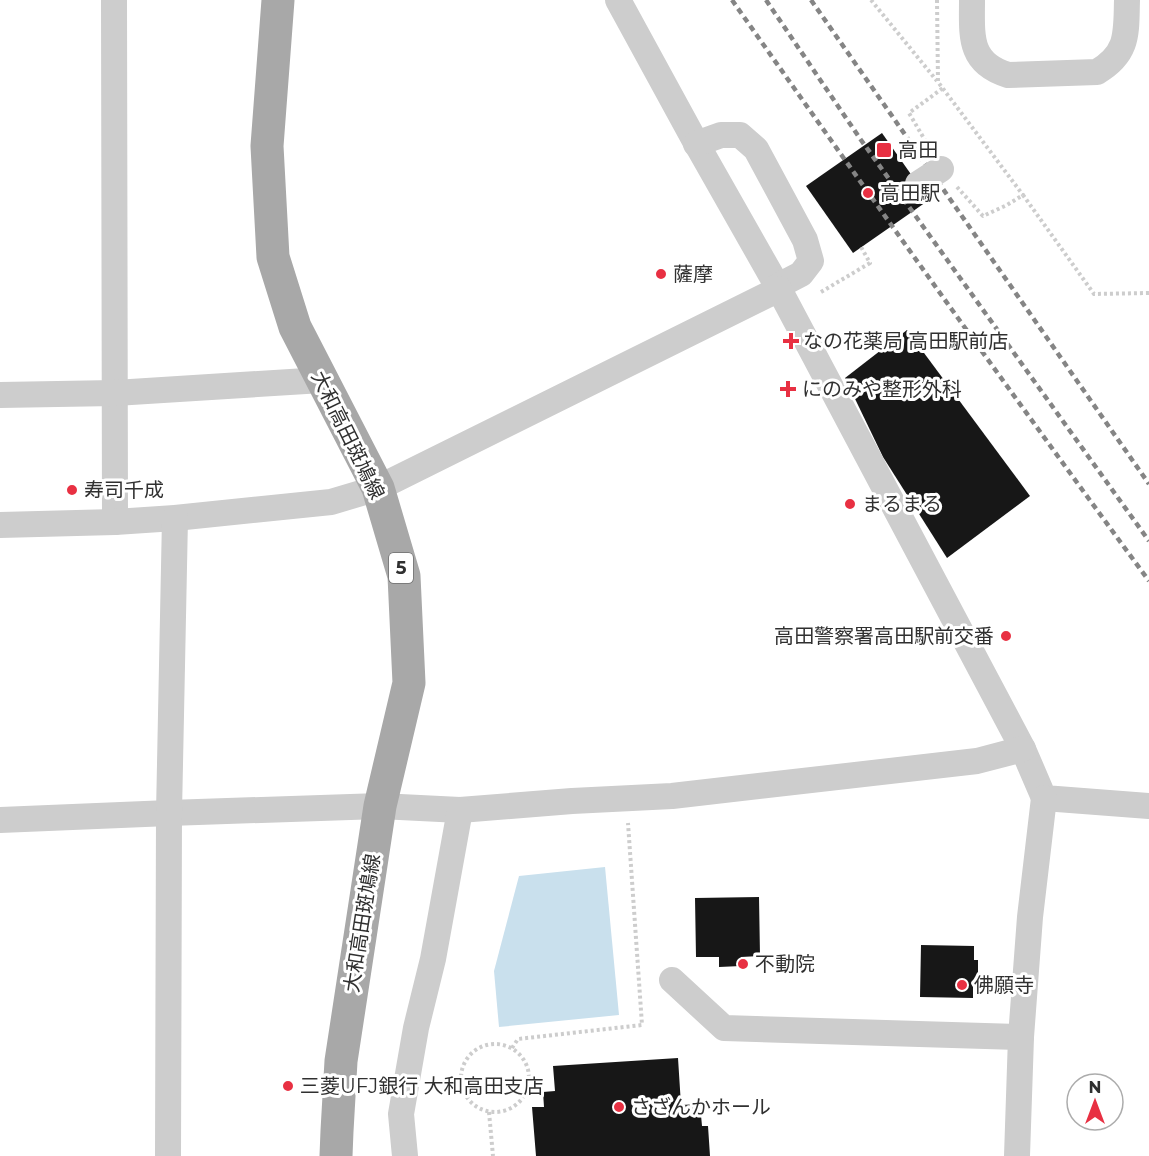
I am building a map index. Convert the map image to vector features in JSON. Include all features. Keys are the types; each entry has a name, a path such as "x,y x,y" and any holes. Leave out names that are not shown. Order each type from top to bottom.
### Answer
{"main road":[{"name":"大和高田斑鳩線","path":"278,0 267,146 273,257 295,327 378,488 404,576 409,684 380,806 341,1061 336,1156"}],"street":[{"path":"114,0 115,522"},
{"path":"618,0 696,144 778,287 1023,748 1044,798 1030,917 1021,1037 1017,1156"},
{"path":"972,0 972,35 977,53 989,67 1008,75 1097,72 1108,66 1123,47 1126,36 1127,0"},
{"path":"0,525 175,518 331,502 378,488 801,274 811,261 805,240 756,149 740,135 721,135 696,144"},
{"path":"918,184 941,169"},
{"path":"0,395 115,393 322,380"},
{"path":"168,1156 169,813 175,518"},
{"path":"0,820 380,806 460,810 672,796 977,761 1023,748"},
{"path":"1044,798 1149,806"},
{"path":"405,1156 401,1114 416,1028 433,959 460,810"},
{"path":"672,980 724,1028 1021,1037"}],"path":[{"path":"871,0 943,88 1094,294 1149,293"},
{"path":"937,0 938,82"},
{"path":"943,88 909,113 941,169 983,216 1023,195"},
{"path":"816,295 870,262 861,247"},
{"path":"512,1048 518,1039 642,1025 627,798"},
{"path":"495,1043 512,1048 524,1059 530,1074 528,1090 519,1103 505,1111 489,1112 473,1106 462,1092 460,1075 466,1058 478,1047 495,1043"},
{"path":"489,1112 493,1156"}],"water":[{"path":"605,867 619,1015 499,1027 494,971 519,876"}],"building":[{"name":"高田駅","path":"882,133 929,200 853,253 806,186"},
{"path":"907,330 1030,496 947,558 883,457 845,378"},
{"path":"759,897 760,956 741,957 741,966 719,967 719,957 696,957 695,898"},
{"path":"921,945 974,946 974,960 978,960 978,982 973,982 973,998 920,997"},
{"name":"さざんかホール","path":"678,1058 681,1105 700,1104 702,1126 708,1126 710,1156 536,1156 532,1107 544,1107 543,1092 555,1091 553,1066"}],"railway":[{"path":"732,0 939,292 1149,581"},
{"path":"766,0 861,140 1149,541"},
{"path":"811,0 1149,484"}],"place":[{"name":"高田","path":"884,150"},
{"name":"高田駅","path":"868,193"},
{"name":"薩摩","path":"661,274"},
{"name":"なの花薬局 高田駅前店","path":"791,341"},
{"name":"にのみや整形外科","path":"788,389"},
{"name":"寿司千成","path":"72,490"},
{"name":"まるまる","path":"850,504"},
{"name":"高田警察署高田駅前交番","path":"1006,636"},
{"name":"不動院","path":"743,964"},
{"name":"佛願寺","path":"962,985"},
{"name":"三菱UFJ銀行 大和高田支店","path":"288,1086"},
{"name":"さざんかホール","path":"619,1107"}]}
